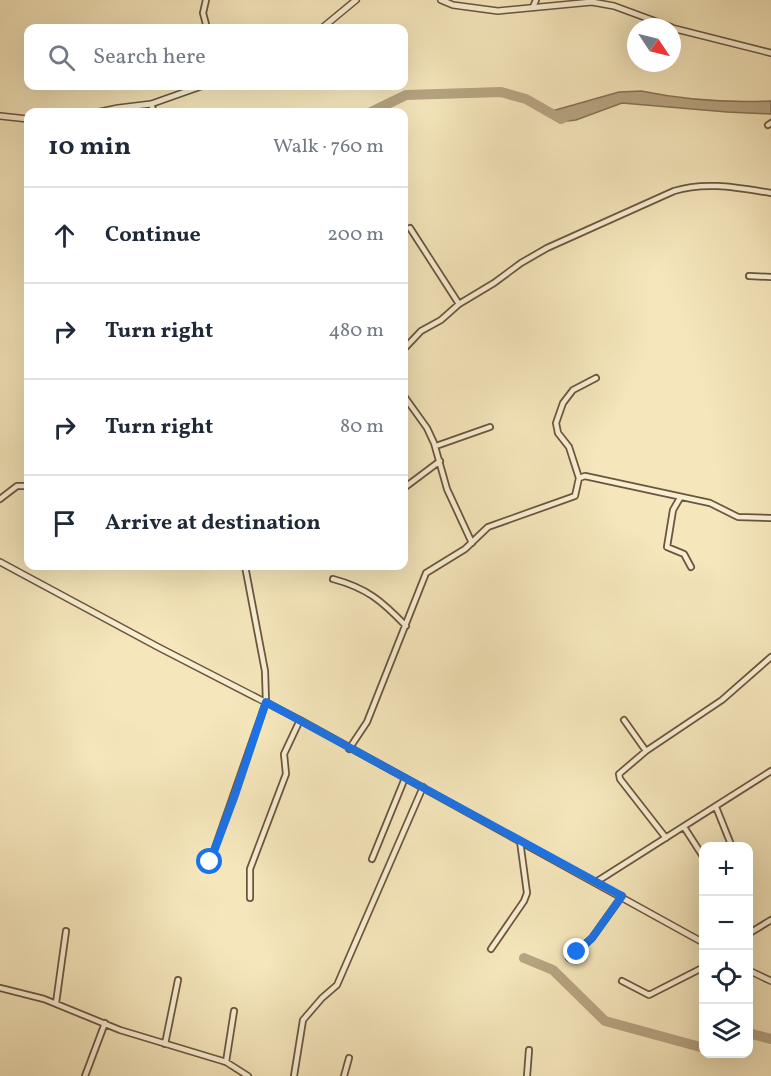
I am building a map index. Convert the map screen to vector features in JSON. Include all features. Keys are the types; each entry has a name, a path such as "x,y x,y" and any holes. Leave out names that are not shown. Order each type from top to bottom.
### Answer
{"street":[{"path":"206,0 203,13 206,24"},
{"path":"327,24 356,0"},
{"path":"441,0 453,5 498,11 594,1 647,18"},
{"path":"533,7 536,0"},
{"path":"681,30 771,53"},
{"path":"118,108 151,104 191,90"},
{"path":"151,104 152,108"},
{"path":"0,116 24,119"},
{"path":"408,345 421,331 441,320 459,304 521,263 547,248 674,191 684,188 724,186 771,193"},
{"path":"410,228 459,304"},
{"path":"749,276 771,277"},
{"path":"349,749 367,722 426,573 472,543 488,527 575,496 579,478 569,447 558,433 556,423 563,403 573,390 597,378"},
{"path":"408,402 427,428 436,446 447,489 472,543"},
{"path":"436,446 490,427"},
{"path":"408,485 440,462"},
{"path":"579,478 585,476 710,503 738,517 771,518"},
{"path":"0,499 17,486 24,486"},
{"path":"680,498 674,510 667,547 684,554 691,567"},
{"path":"0,562 300,720 699,940"},
{"path":"210,862 266,702 265,671 246,570"},
{"path":"333,579 352,584 371,593 406,626"},
{"path":"666,838 619,776 620,771 722,700 771,657"},
{"path":"250,898 250,869 286,774 284,754 300,720"},
{"path":"624,720 646,751"},
{"path":"596,882 771,771"},
{"path":"372,859 405,778"},
{"path":"294,1076 303,1020 337,985 423,787"},
{"path":"716,807 730,842"},
{"path":"684,827 699,850"},
{"path":"491,949 524,901 527,893 520,841"},
{"path":"569,958 592,938 622,896"},
{"path":"753,931 771,920"},
{"path":"56,1003 66,931"},
{"path":"622,981 649,995 699,970"},
{"path":"753,972 771,981"},
{"path":"165,1044 178,980"},
{"path":"0,988 56,1003 165,1044 226,1062 248,1076"},
{"path":"226,1062 234,1011"},
{"path":"85,1076 105,1023"},
{"path":"527,1076 529,1050"},
{"path":"344,1076 349,1058"}],"shaded area":[{"path":"641,91 705,100 771,101 771,114 622,103 576,120 560,122 552,111 619,92"}],"waterway":[{"path":"379,108 406,95 501,92 526,99 561,119 567,116"},
{"path":"524,958 553,970 605,1021 699,1047"},
{"path":"753,1034 771,1039"}],"route":[{"path":"210,862 266,702 622,896 592,938 577,952"}]}
